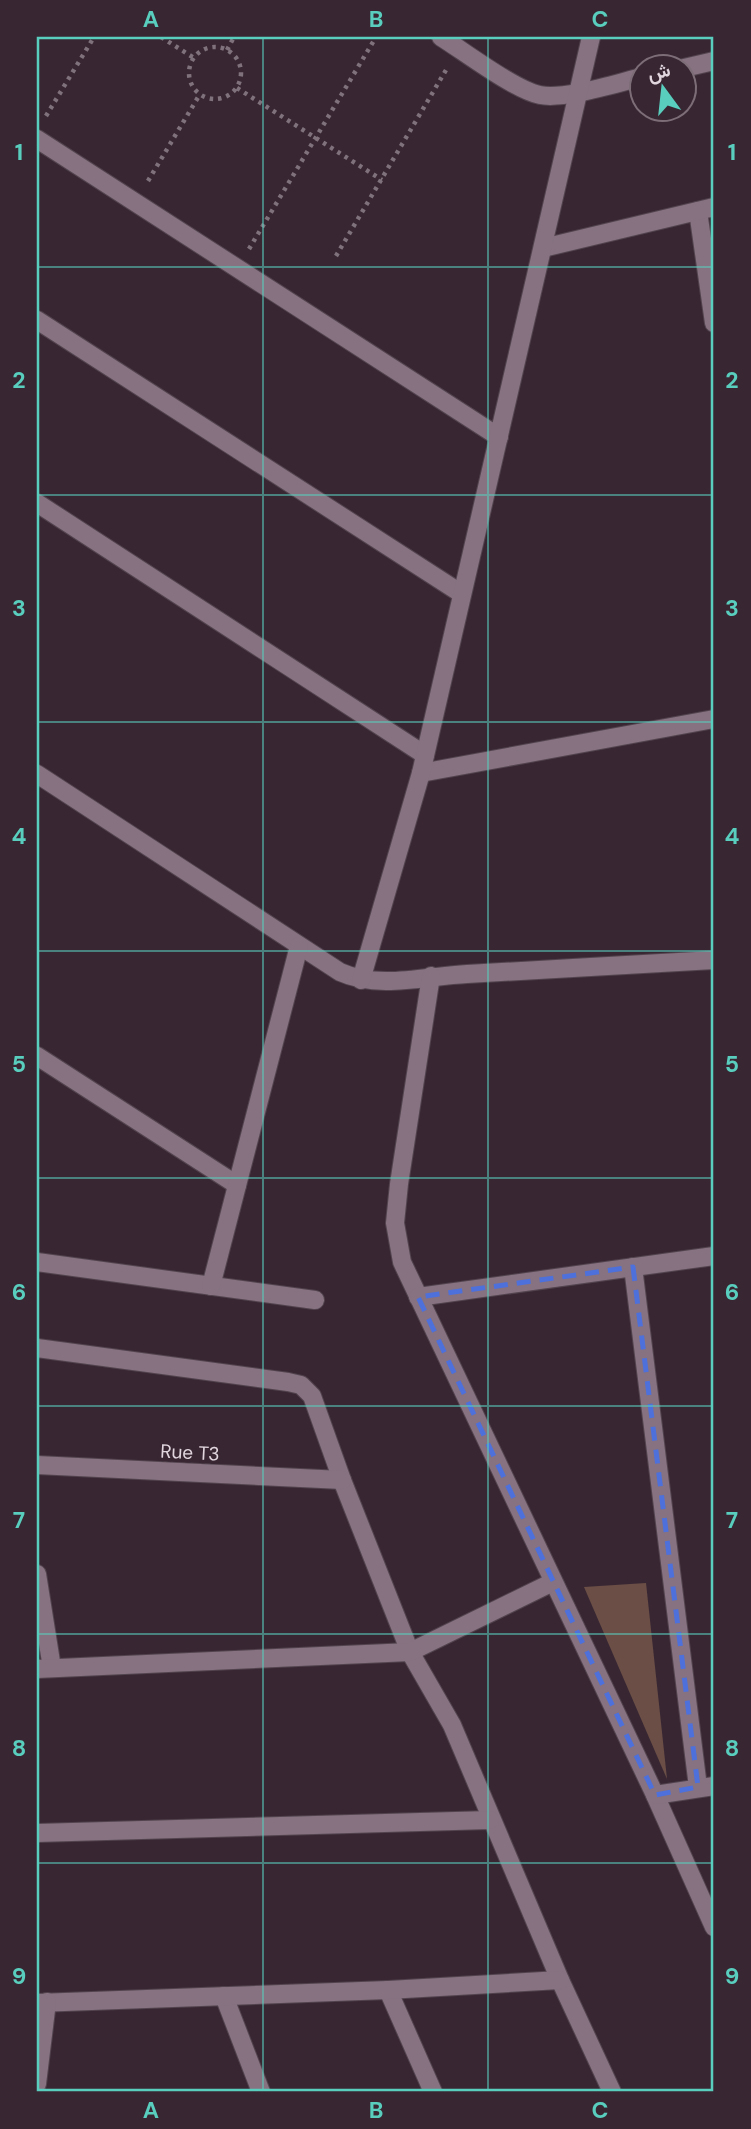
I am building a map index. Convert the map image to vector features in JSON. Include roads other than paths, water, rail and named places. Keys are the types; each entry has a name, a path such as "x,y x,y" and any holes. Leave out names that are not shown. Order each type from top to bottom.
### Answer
{"street":[{"path":"441,37 522,89 540,96 560,96 628,80"},
{"path":"361,980 421,773 591,37"},
{"path":"37,139 499,437"},
{"path":"543,248 706,209 714,323"},
{"path":"37,320 462,594"},
{"path":"37,503 425,755"},
{"path":"421,773 714,719"},
{"path":"37,774 299,946 340,972 361,980 382,982 431,976 714,960"},
{"path":"211,1286 299,946"},
{"path":"431,976 399,1184 396,1223 402,1262 655,1795 714,1927"},
{"path":"37,1056 237,1185"},
{"path":"418,1297 714,1256"},
{"path":"37,1262 315,1300"},
{"path":"633,1267 706,1787 655,1795"},
{"path":"37,1348 301,1385 312,1396 342,1480 411,1653 452,1725 490,1820 612,2092"},
{"name":"Rue T3","path":"37,1465 342,1480"},
{"path":"37,1574 44,1668 411,1653 553,1582"},
{"path":"37,1833 490,1820"},
{"path":"37,2084 42,2003 388,1990 560,1980"},
{"path":"388,1990 433,2092"},
{"path":"224,1996 261,2092"}]}
